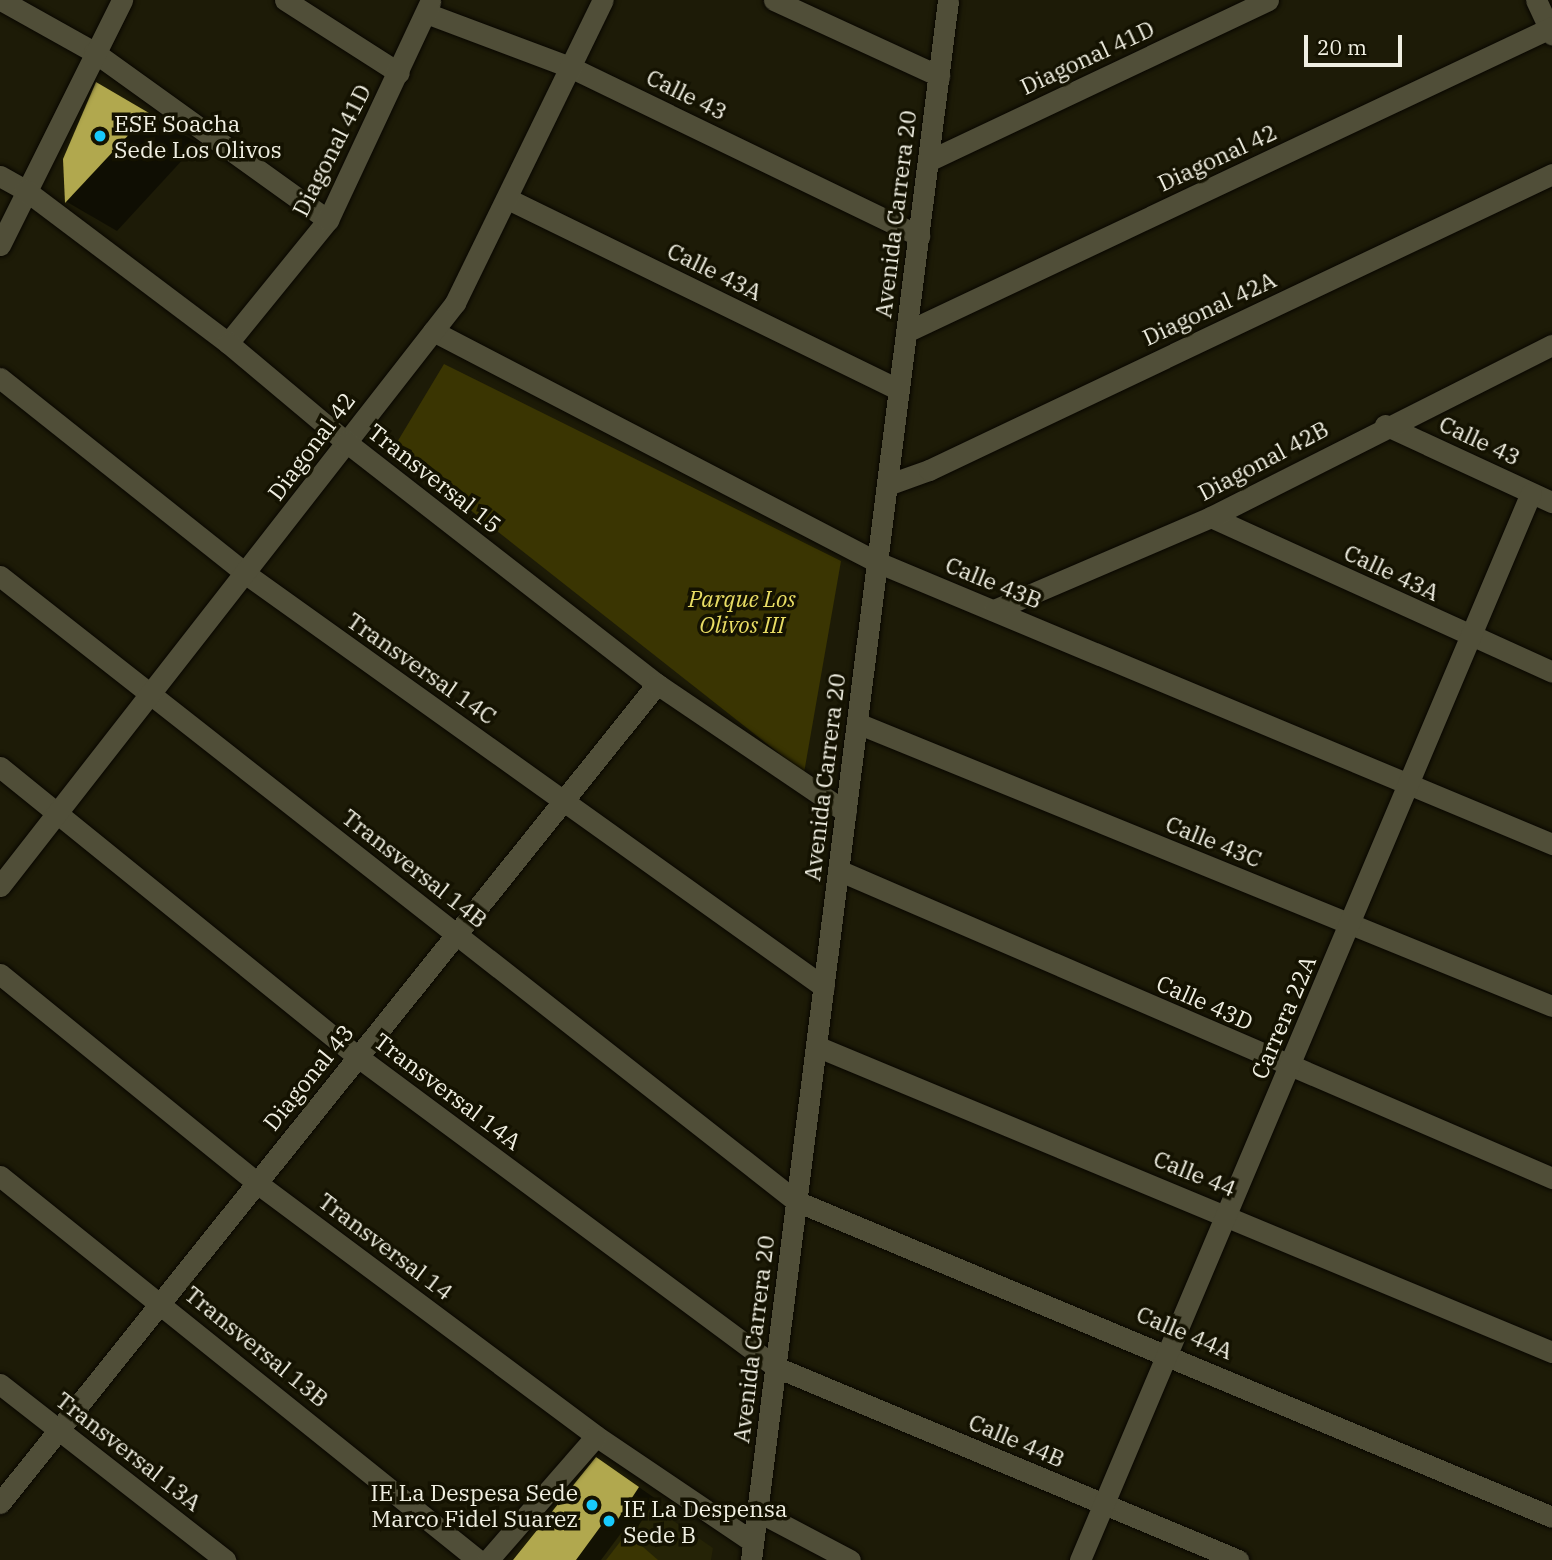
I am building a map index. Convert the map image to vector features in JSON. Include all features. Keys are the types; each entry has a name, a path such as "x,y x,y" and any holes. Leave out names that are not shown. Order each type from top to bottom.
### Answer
{"street":[{"path":"1,0 94,52 328,220"},
{"path":"0,245 25,190 122,0"},
{"path":"285,0 399,73"},
{"name":"Diagonal 42","path":"0,886 455,303 603,0"},
{"path":"774,0 939,76"},
{"name":"Avenida Carrera 20","path":"752,1551 948,0"},
{"name":"Diagonal 41D","path":"928,161 1268,0"},
{"path":"1536,0 1551,30"},
{"name":"Diagonal 41D","path":"228,343 328,220 429,6"},
{"name":"Calle 43","path":"429,6 570,67 919,236"},
{"name":"Diagonal 42","path":"906,332 1551,30"},
{"name":"Diagonal 42A","path":"887,485 929,470 1552,174"},
{"name":"Transversal 15","path":"0,176 25,190 228,343 346,442 657,684 846,812"},
{"name":"Calle 43A","path":"508,199 899,390"},
{"name":"Calle 43B","path":"433,331 877,562 1412,783 1552,844"},
{"name":"Diagonal 42B","path":"994,610 1211,517 1385,425 1552,345"},
{"name":"Transversal 14C","path":"0,378 246,574 824,987"},
{"name":"Calle 43","path":"1385,425 1552,502"},
{"name":"Carrera 22A","path":"1080,1560 1412,783 1531,493"},
{"name":"Calle 43A","path":"1211,517 1471,638 1552,672"},
{"name":"Transversal 14B","path":"0,576 796,1202"},
{"name":"Diagonal 43","path":"0,1503 657,684"},
{"name":"Calle 43C","path":"857,723 1552,1006"},
{"name":"Transversal 14A","path":"0,767 358,1057 776,1367"},
{"name":"Calle 43D","path":"838,870 1289,1068 1552,1178"},
{"name":"Transversal 14","path":"0,974 257,1183 752,1551"},
{"name":"Calle 44","path":"816,1046 1552,1352"},
{"name":"Transversal 13B","path":"0,1176 161,1302 478,1560"},
{"name":"Calle 44A","path":"796,1202 1168,1353 1552,1517"},
{"name":"Calle 44B","path":"776,1367 1238,1560"},
{"name":"Transversal 13A","path":"0,1384 225,1560"},
{"path":"488,1560 596,1436"},
{"path":"757,1511 850,1560"}],"shaded area":[{"name":"IE La Despensa Sede B","path":"596,1457 639,1487 634,1494 713,1548 711,1560 513,1560"}],"green space":[{"name":"Parque Los Olivos III","path":"444,364 841,561 804,773 393,449"},
{"path":"627,1533 658,1560 606,1560"}],"building":[{"name":"ESE Soacha Sede Los Olivos","path":"96,82 149,113 65,203 63,159"},
{"name":"IE La Despesa Sede Marco Fidel Suarez","path":"596,1457 639,1487 618,1519 609,1515 576,1560 513,1560"}],"place":[{"name":"ESE Soacha Sede Los Olivos","path":"100,136"},
{"name":"IE La Despesa Sede Marco Fidel Suarez","path":"592,1505"},
{"name":"IE La Despensa Sede B","path":"609,1521"}]}
